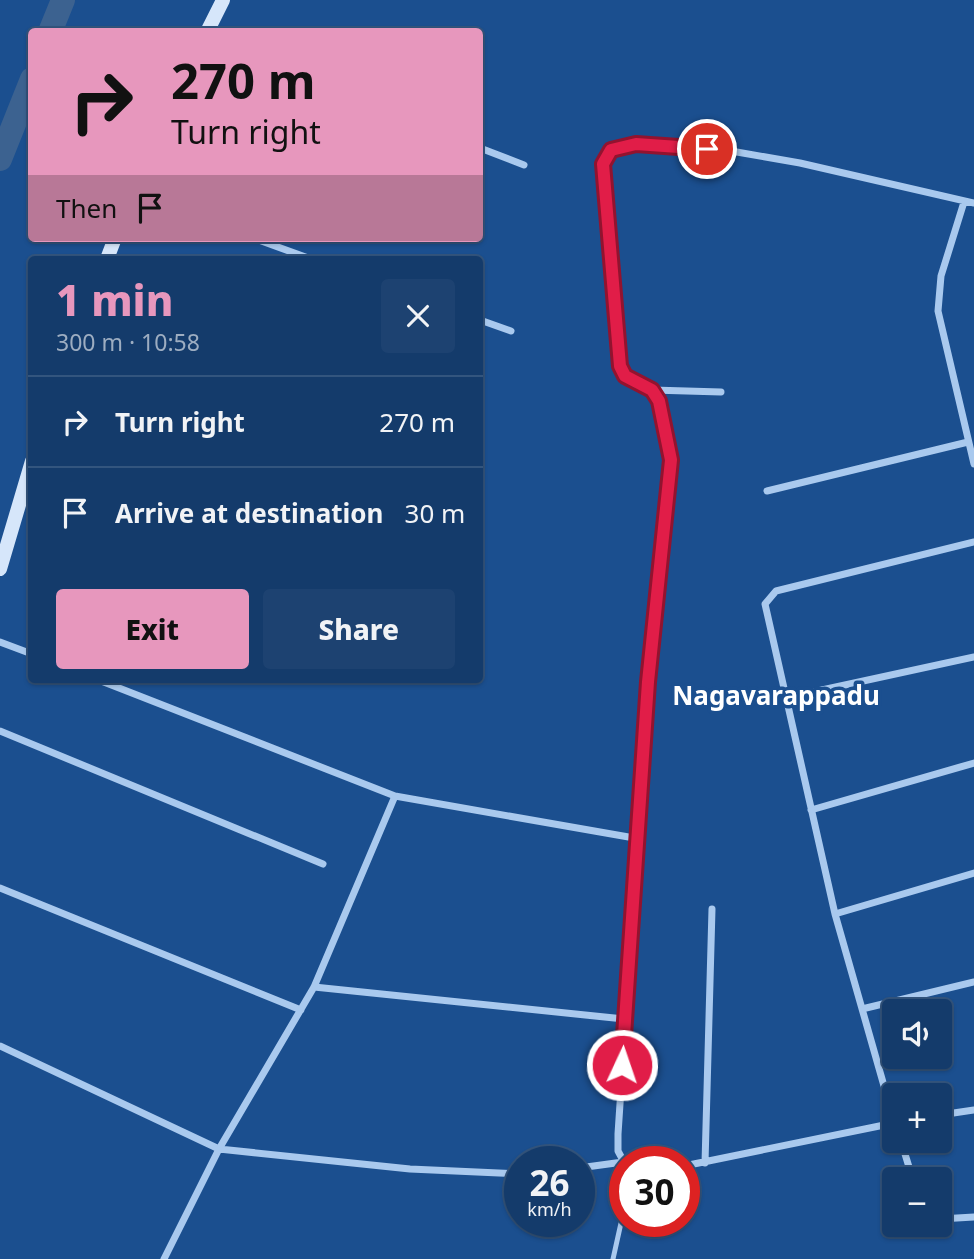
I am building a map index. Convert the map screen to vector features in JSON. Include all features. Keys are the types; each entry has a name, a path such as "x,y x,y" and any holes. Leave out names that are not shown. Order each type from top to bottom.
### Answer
{"main road":[{"path":"209,28 223,0"},
{"path":"0,569 28,474"}],"street":[{"path":"722,392 652,390 625,376 620,366 603,164 611,150 636,144 731,151 890,182 974,204"},
{"path":"483,149 524,165"},
{"path":"964,202 937,294 941,334 974,464"},
{"path":"264,242 303,256"},
{"path":"483,321 511,331"},
{"path":"620,1146 618,1134 624,1019 640,839 648,682 671,460 659,401 652,390"},
{"path":"766,491 968,442"},
{"path":"883,1083 835,915 766,616 769,596 776,591 974,542"},
{"path":"0,642 28,652"},
{"path":"785,698 974,657"},
{"path":"106,683 395,796 640,839"},
{"path":"0,731 323,864"},
{"path":"811,810 974,763"},
{"path":"164,1259 219,1149 314,987 395,796"},
{"path":"835,915 974,873"},
{"path":"0,888 302,1010"},
{"path":"705,1163 712,909"},
{"path":"862,1009 974,982"},
{"path":"314,987 624,1019"},
{"path":"0,1046 219,1149 410,1169 504,1173"},
{"path":"952,1113 974,1110"},
{"path":"700,1164 882,1125"},
{"path":"952,1218 974,1217"}],"lane":[{"path":"613,1259 618,1237"}],"waterway":[{"path":"52,28 63,0"},
{"path":"0,159 28,89"}],"district":[{"name":"Nagavarappadu","path":"776,696"}],"route":[{"path":"622,1065 640,839 648,682 671,460 659,401 652,390 625,376 620,366 603,164 611,150 636,144 707,149"}]}
